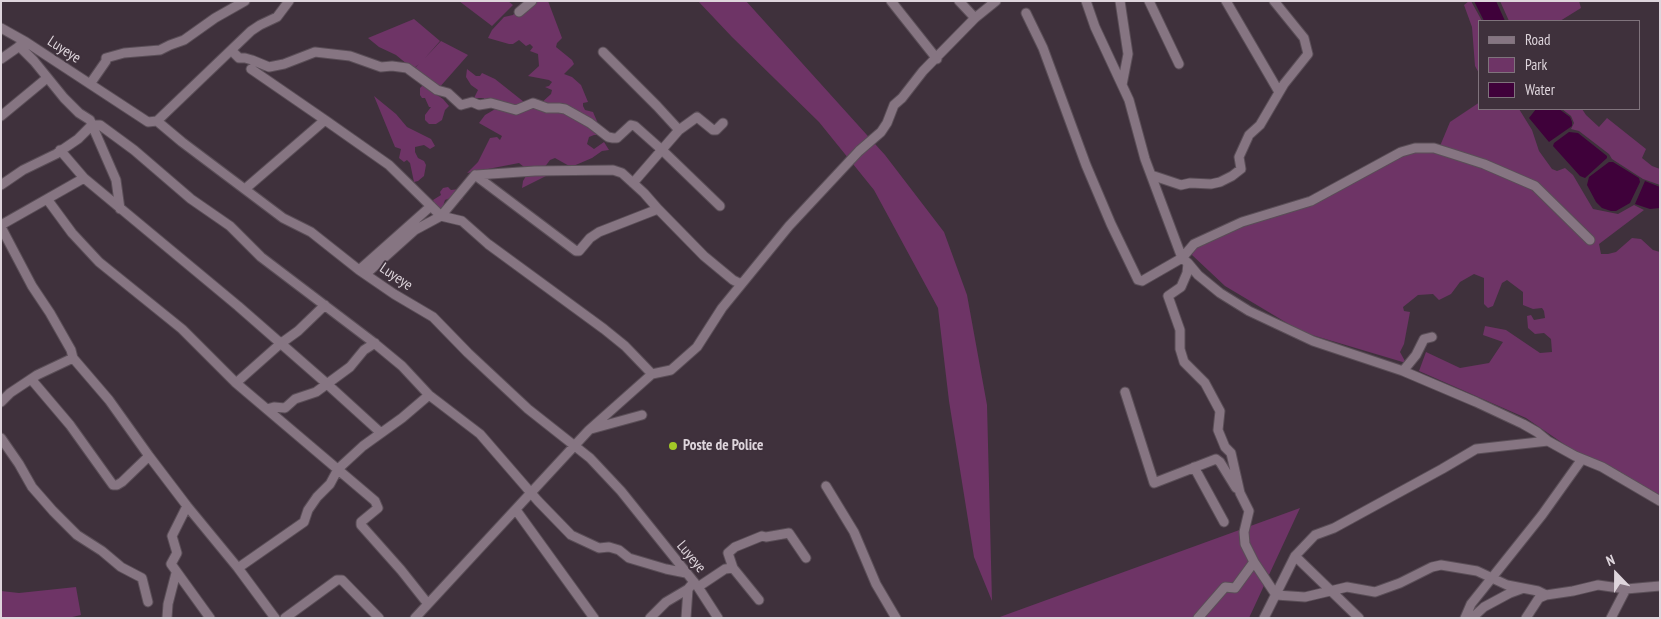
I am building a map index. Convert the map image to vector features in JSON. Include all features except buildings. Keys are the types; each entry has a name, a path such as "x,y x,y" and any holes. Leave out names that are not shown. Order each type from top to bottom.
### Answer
{"street":[{"path":"90,84 106,61 106,58 128,52 160,50 184,40 214,18 245,1"},
{"path":"157,120 252,31 276,17 289,1"},
{"path":"519,12 532,1"},
{"path":"891,1 937,59"},
{"path":"959,1 975,18"},
{"path":"415,618 589,430 652,374 671,370 697,348 722,308 807,206 859,151 881,132 887,123 894,105 975,18 996,1"},
{"path":"1086,1 1095,28 1128,100 1138,139 1185,260 1187,272 1181,287 1168,296 1180,330 1180,349 1184,362 1205,383 1220,411 1218,430 1225,447 1231,453 1240,493"},
{"path":"1120,1 1128,54 1122,86"},
{"path":"1149,1 1179,64"},
{"path":"1226,1 1280,92"},
{"path":"1151,174 1181,185 1190,183 1211,184 1220,182 1241,169 1239,157 1249,135 1260,125 1280,92 1308,54 1304,38 1274,1"},
{"path":"1026,13 1043,48 1092,182 1138,280 1142,281 1185,260 1192,246 1213,235 1242,222 1311,201 1402,152 1415,148 1434,148 1453,154 1484,164 1535,186 1590,240"},
{"name":"Luyeye","path":"1,28 23,44 90,84 148,122 157,120 284,218 311,232 394,294 433,317 468,353 528,409 590,458 621,491 686,572 693,586 718,618"},
{"path":"1,58 23,44 64,98 90,120 116,180 120,209"},
{"path":"232,51 239,58 252,60 269,68 317,52 350,56 381,67 407,68 437,90 448,93 461,105 472,102 479,105 491,103 516,110 533,103 547,108 565,109 590,122 608,137 613,138 617,138 631,125 662,150 720,206"},
{"path":"603,52 679,130"},
{"path":"251,69 389,165 441,216 462,221 488,244 604,329 625,346 652,374"},
{"path":"1,116 47,78"},
{"path":"633,183 679,130 697,117 714,130 723,123"},
{"path":"245,189 326,120"},
{"path":"1,184 23,170 56,154 78,139 92,125 100,125 134,150 192,199 230,226 261,257 375,343 402,366 428,395 480,434 531,493 571,535 599,548 609,547 619,550 629,558 666,569 686,572"},
{"path":"60,150 84,178 238,306 381,433"},
{"path":"363,272 415,230 441,216 471,178 476,175 535,171 613,170 622,173 704,256 733,280 741,284"},
{"path":"476,175 576,251 599,232 658,209"},
{"path":"84,178 1,226 32,286 71,350 73,358 109,400 187,506 238,568 275,618"},
{"path":"47,199 72,233 99,262 182,329 236,383 375,501 378,508 361,522 361,525 428,604"},
{"path":"363,272 431,206"},
{"path":"1185,260 1198,275 1220,293 1249,311 1312,341 1403,371 1524,424 1548,441 1602,467 1660,501"},
{"path":"236,383 280,344 298,331 325,305"},
{"path":"1403,371 1416,355 1424,339 1432,337"},
{"path":"267,409 274,407 285,408 295,399 310,395 350,367 364,350 375,343"},
{"path":"1,402 10,393 31,379 73,358"},
{"path":"31,379 70,425 112,485 122,482 149,456"},
{"path":"1125,392 1153,483 1155,484 1214,459 1219,459 1250,513 1245,525 1244,540 1254,562 1276,595 1300,598 1347,587 1375,592 1437,566 1468,569 1507,585 1546,594"},
{"path":"238,568 304,522 308,510 317,497 330,484 338,469 428,395"},
{"path":"589,430 642,415"},
{"path":"1,438 32,487 77,535 102,551 121,567 142,578 148,602"},
{"path":"1264,618 1295,556 1315,535 1334,528 1476,449 1548,441"},
{"path":"1465,618 1470,604 1542,515 1582,459"},
{"path":"1194,467 1224,522"},
{"path":"826,486 854,532 876,584 896,618"},
{"path":"187,506 172,536 177,553 171,564 210,618"},
{"path":"516,510 594,618"},
{"path":"759,600 733,568 728,553 735,547 762,536 789,533 806,558"},
{"path":"1295,556 1360,618"},
{"path":"1198,618 1226,587 1235,588 1254,562"},
{"path":"650,618 666,602 725,569 733,568"},
{"path":"166,618 176,573"},
{"path":"285,618 337,580 342,580 379,618"},
{"path":"1526,618 1539,598 1546,594 1573,591 1598,585 1626,589 1660,586"},
{"path":"686,618 693,586"},
{"path":"1472,618 1484,607 1510,593 1522,589"},
{"path":"1611,618 1626,589"}],"green space":[{"path":"459,1 508,1 513,5 492,26"},
{"path":"524,1 548,1 562,38 556,47 572,60 574,64 564,74 572,77 581,85 588,102 583,103 583,106 585,110 593,112 603,135 589,137 587,144 594,149 604,142 609,150 602,151 592,158 571,167 555,158 550,160 544,168 552,173 522,188 523,181 529,171 519,163 467,173 478,162 490,138 497,137 500,140 502,136 479,123 485,115 497,108 484,102 484,98 474,98 478,90 471,85 466,77 467,69 476,76 480,76 482,73 495,79 524,102 539,105 551,94 552,90 545,87 549,86 552,82 528,76 539,66 538,54 530,51 533,47 530,44 526,46 519,40 509,44 488,38 492,30 504,17 513,15"},
{"path":"698,1 746,1 885,155 944,232 967,295 987,405 992,601 974,557 949,401 938,308 874,190 819,122"},
{"path":"1471,1 1481,20 1478,20 1478,71 1475,66 1472,27 1464,5"},
{"path":"1500,1 1579,1 1581,8 1562,20 1509,20"},
{"path":"414,19 440,41 425,58 441,41 468,55 438,89 414,69 419,64 413,69 396,55 379,47 368,38"},
{"path":"423,85 443,99 449,106 445,110 442,120 436,124 429,124 425,120 425,115 431,107 429,107 425,98 422,98 420,95 420,88"},
{"path":"374,96 396,114 407,127 431,139 435,146 430,149 424,145 415,147 418,158 424,161 426,165 424,176 418,181 414,182 410,163 407,160 404,162 399,158 401,149 395,147"},
{"path":"1478,103 1478,110 1520,110 1532,130 1539,151 1552,169 1557,171 1565,168 1573,175 1593,209 1618,214 1634,205 1644,210 1599,244 1601,254 1608,254 1616,252 1632,238 1641,239 1653,250 1660,252 1660,497 1577,453 1526,418 1419,371 1426,352 1460,368 1489,363 1503,342 1483,335 1485,326 1506,330 1540,353 1552,352 1551,339 1544,333 1535,334 1528,328 1527,316 1531,315 1534,320 1545,318 1544,311 1542,308 1533,309 1523,305 1523,292 1507,280 1502,283 1493,306 1488,308 1484,304 1484,278 1474,274 1460,282 1451,294 1439,300 1433,294 1418,295 1403,307 1404,311 1410,312 1404,344 1400,352 1406,363 1302,332 1225,286 1192,255 1194,245 1279,211 1403,154 1440,146 1450,122"},
{"path":"1563,110 1583,110 1599,127 1607,118 1646,149 1642,158 1652,166 1660,169 1660,185 1643,179 1612,159 1609,154 1579,131 1571,129 1574,123 1571,116"},
{"path":"448,187 451,190 459,189 458,194 463,199 459,201 450,198 445,200 443,206 449,209 452,216 437,210 433,200 441,195 440,192 443,188"},
{"path":"1300,508 1249,618 997,618"},
{"path":"76,587 81,615 68,618 1,617 1,591 19,593"}],"water":[{"path":"1474,1 1496,1 1505,20 1484,20"},
{"path":"1535,110 1560,110 1570,117 1572,126 1549,142 1529,118"},
{"path":"1569,132 1578,133 1607,156 1585,178 1580,176 1553,146 1554,143"},
{"path":"1609,162 1613,162 1639,178 1640,182 1630,203 1616,211 1602,208 1596,202 1587,185 1589,177"},
{"path":"1645,181 1660,187 1660,208 1650,209 1635,204"}],"place":[{"name":"Poste de Police","path":"673,446"}]}
